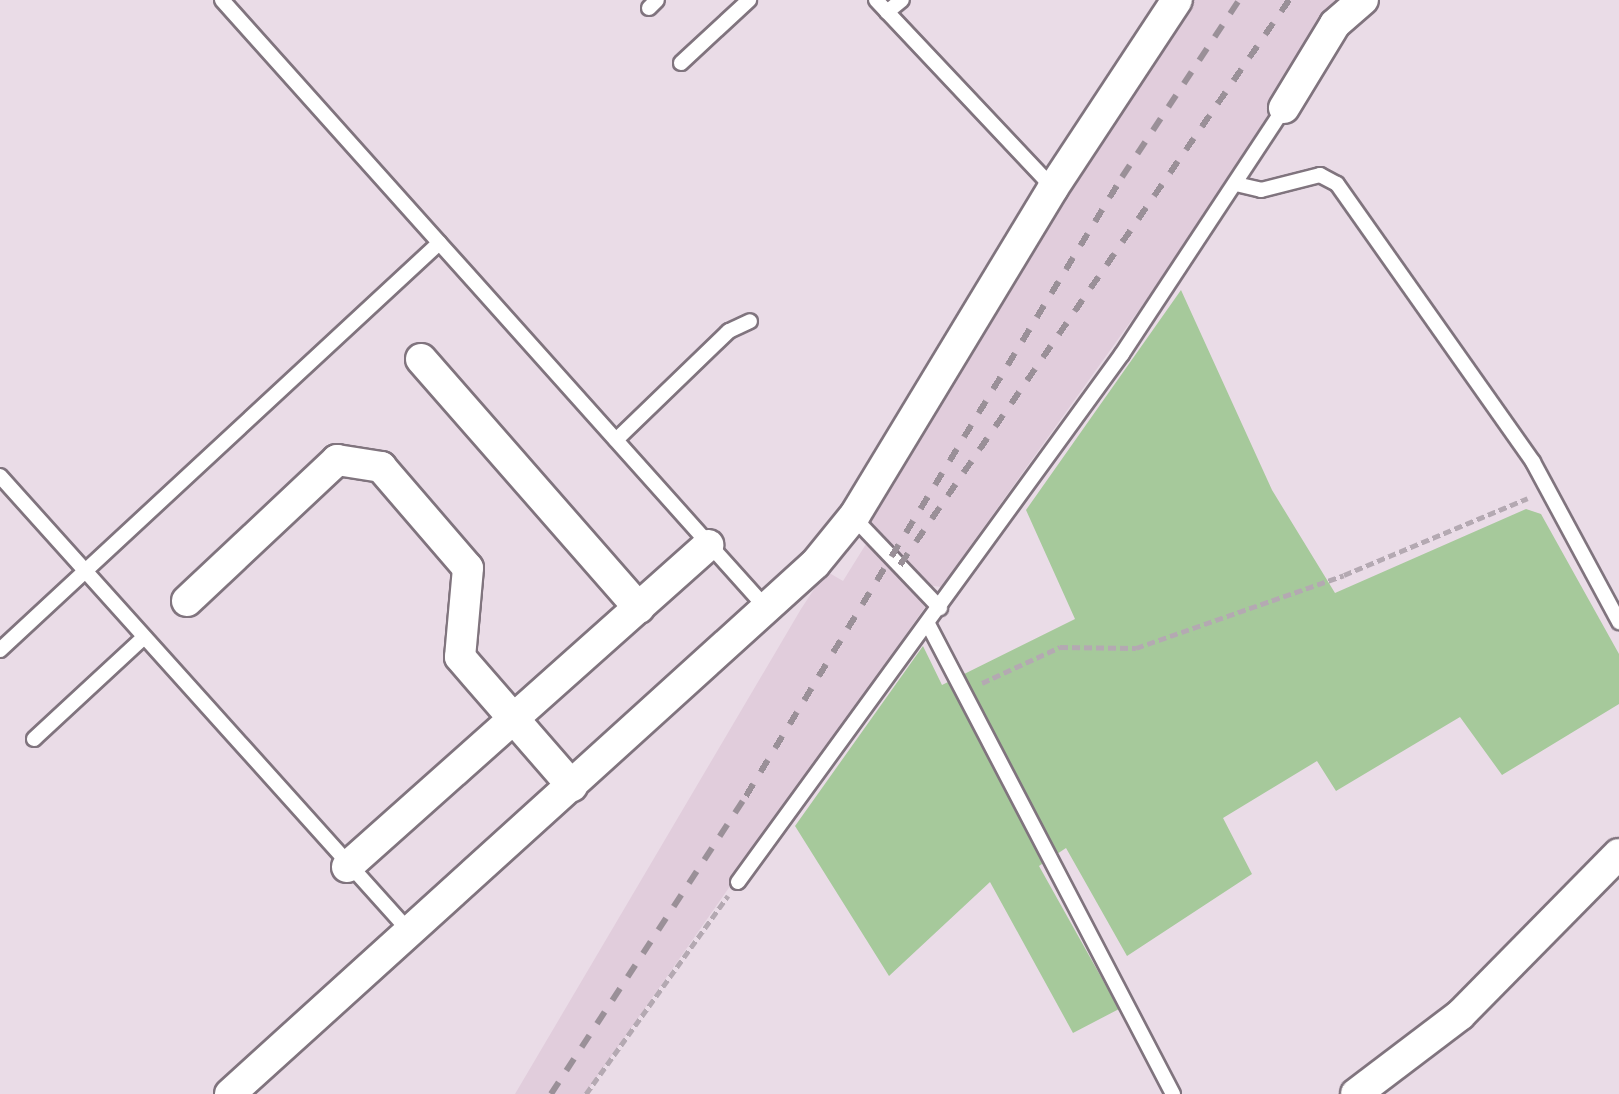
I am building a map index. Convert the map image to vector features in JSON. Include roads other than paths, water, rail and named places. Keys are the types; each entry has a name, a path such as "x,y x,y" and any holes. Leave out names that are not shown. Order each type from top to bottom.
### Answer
{"street":[{"path":"230,1094 769,611 853,517 1053,188 1177,0"},
{"path":"1284,108 1335,24 1363,0"},
{"path":"421,359 639,608"},
{"path":"187,601 337,460 381,467 468,568 460,657 572,786"},
{"path":"347,867 709,545"},
{"path":"1356,1094 1460,1015 1619,854"}],"lane":[{"path":"222,0 769,611"},
{"path":"681,63 749,0"},
{"path":"876,0 1053,188"},
{"path":"887,12 902,0"},
{"path":"738,882 940,608 1236,184 1284,108"},
{"path":"1236,184 1261,190 1320,175 1337,184 1549,491 1619,622"},
{"path":"0,650 439,243"},
{"path":"616,440 729,331 750,321"},
{"path":"0,476 142,639 347,867 410,932"},
{"path":"853,517 940,608"},
{"path":"928,624 1173,1094"},
{"path":"34,739 142,639"}],"railway":[{"path":"551,1094 746,796 1122,177 1239,0"},
{"path":"900,565 1289,0"}]}
